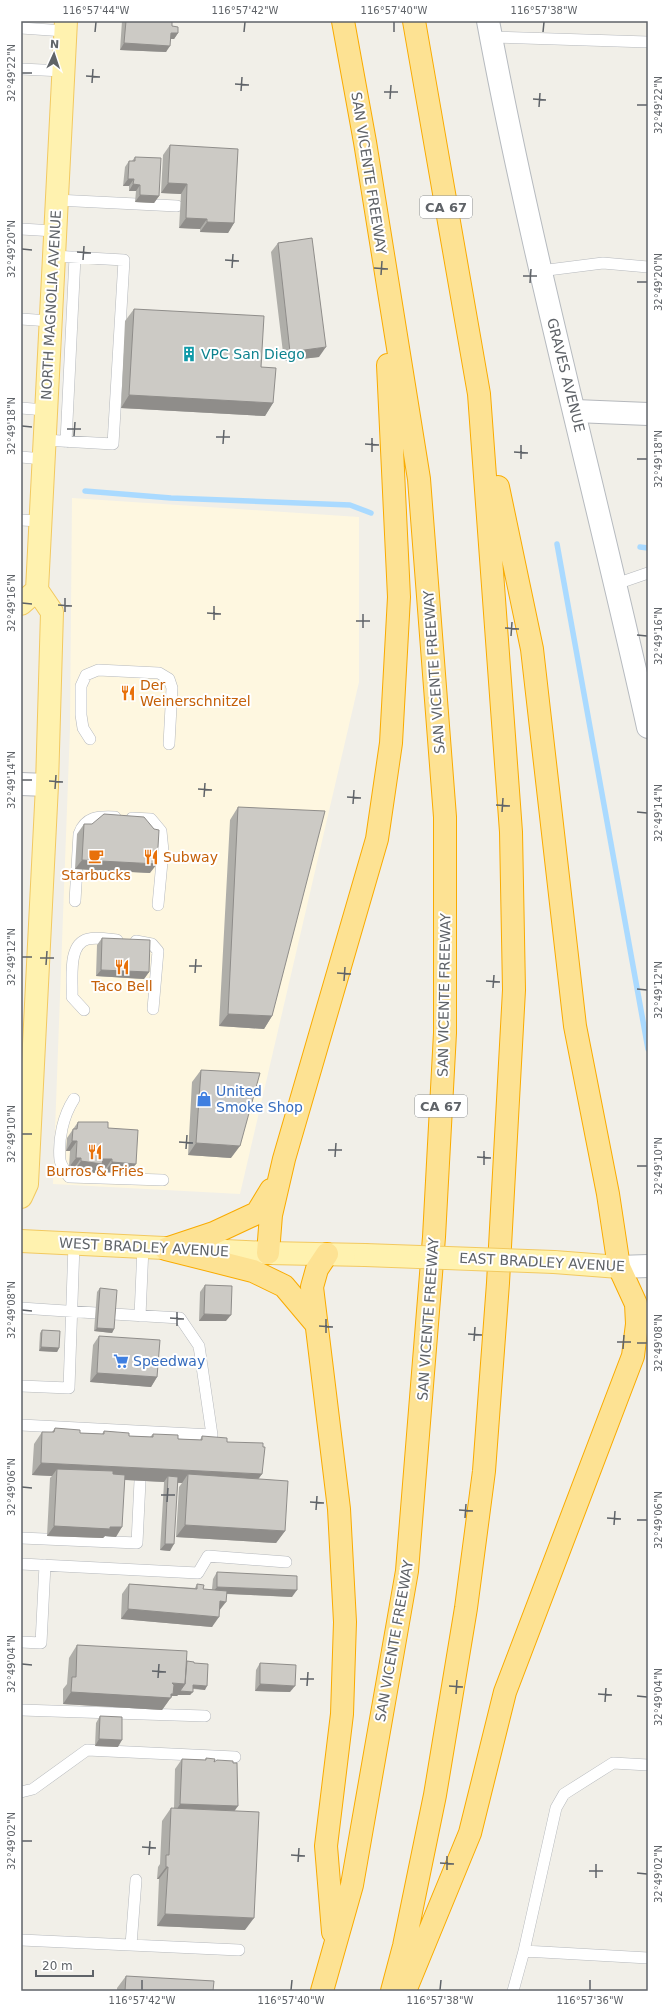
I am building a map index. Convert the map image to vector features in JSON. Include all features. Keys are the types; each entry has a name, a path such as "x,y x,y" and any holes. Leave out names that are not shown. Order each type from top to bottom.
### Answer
{"highway":[{"name":"SAN VICENTE FREEWAY","path":"322,1991 352,1885 407,1571 434,1237 445,1033 445,817 419,480 343,21"},
{"name":"CA 67","path":"392,1991 404,1946 435,1795 466,1608 484,1470 498,1283 514,998 511,832 479,394 414,21"},
{"path":"268,1253 271,1215 284,1159 377,838 391,743 399,596 383,260"},
{"path":"479,394 532,649 575,1026 608,1194 619,1267 636,1304 637,1324 633,1356"},
{"path":"166,1249 214,1233 257,1213 269,1195 284,1159"},
{"path":"166,1249 253,1271 284,1286 316,1324"},
{"path":"326,1254 317,1269 312,1287 340,1509 345,1622 342,1714 326,1846 334,1947"},
{"path":"405,1991 470,1833 505,1692 633,1356 648,1334"}],"main road":[{"name":"NORTH MAGNOLIA AVENUE","path":"37,590 31,520 44,450 65,26"},
{"name":"GRAVES AVENUE","path":"489,29 540,271 616,584 648,727"},
{"path":"575,411 648,414"},
{"path":"21,604 37,590 52,612 47,785 27,1184 21,1197"},
{"path":"21,784 47,785"},
{"name":"WEST BRADLEY AVENUE","path":"21,1241 268,1253"},
{"name":"EAST BRADLEY AVENUE","path":"268,1253 365,1254 554,1262 619,1267 648,1266"}],"lane":[{"path":"21,28 65,26"},
{"path":"489,29 648,42"},
{"path":"21,68 63,71"},
{"path":"56,200 177,206"},
{"path":"21,229 55,231"},
{"path":"21,458 66,442 113,444 124,260 53,256"},
{"path":"66,442 75,257"},
{"path":"540,271 603,264 648,267"},
{"path":"21,319 50,321"},
{"path":"21,408 45,410"},
{"path":"616,584 648,573"},
{"path":"90,739 83,728 81,715 81,686 86,675 98,670 159,673 169,679 172,688 169,744"},
{"path":"75,901 79,834 82,827 88,821 97,816 120,817 151,819 161,831 163,851 158,905"},
{"path":"84,1010 72,997 74,954 79,944 89,938 140,941 152,944 158,951 153,1009"},
{"path":"74,1099 66,1111 62,1131 60,1162 69,1177 164,1180"},
{"path":"21,1386 69,1388 74,1244"},
{"path":"140,1316 143,1247"},
{"path":"21,1308 96,1313"},
{"path":"21,1425 212,1435 199,1346 180,1318 113,1314"},
{"path":"21,1538 138,1543 140,1481"},
{"path":"21,1564 198,1573 208,1556 286,1562"},
{"path":"21,1642 41,1643 46,1565"},
{"path":"21,1710 205,1716"},
{"path":"21,1792 33,1789 87,1750 235,1757"},
{"path":"512,1991 524,1951 556,1808 564,1794 613,1763 648,1765"},
{"path":"132,1945 136,1880"},
{"path":"21,1940 239,1950"},
{"path":"524,1951 648,1958"}],"shaded area":[{"path":"72,498 359,517 359,682 240,1194 53,1184 70,728"}],"building":[{"path":"126,21 172,21 172,26 178,27 178,33 171,33 170,46 124,43"},
{"path":"170,145 238,149 234,223 207,222 207,219 186,218 187,184 168,183"},
{"path":"135,157 161,158 159,196 140,195 140,185 133,184 134,179 128,179 129,161 135,161"},
{"path":"312,238 326,347 290,352 278,243"},
{"name":"VPC San Diego","path":"134,309 264,316 261,367 276,368 273,403 129,395"},
{"path":"238,807 325,811 272,1016 228,1014"},
{"path":"104,814 144,817 154,829 159,830 157,864 82,860 84,824 92,824"},
{"path":"102,938 150,940 149,972 101,970"},
{"path":"201,1070 260,1073 240,1146 196,1143"},
{"path":"78,1122 108,1122 108,1128 138,1130 136,1164 112,1162 112,1159 103,1159 102,1164 81,1161 81,1158 76,1158 77,1141 72,1141 73,1129 77,1129"},
{"path":"205,1285 232,1286 231,1315 204,1314"},
{"path":"100,1288 117,1290 114,1329 97,1328"},
{"path":"42,1330 60,1331 59,1348 41,1347"},
{"path":"99,1336 160,1340 157,1377 97,1373"},
{"path":"55,1428 80,1430 80,1433 104,1434 104,1431 129,1433 129,1436 153,1437 153,1434 178,1435 178,1439 202,1440 202,1436 227,1438 227,1442 263,1443 263,1447 265,1447 262,1474 41,1463 42,1432 54,1432"},
{"path":"57,1469 113,1471 113,1474 125,1475 122,1527 110,1527 110,1529 54,1526"},
{"path":"188,1474 288,1481 285,1531 185,1525"},
{"path":"168,1476 178,1477 174,1544 165,1544"},
{"path":"217,1572 297,1576 297,1590 217,1587"},
{"path":"129,1584 197,1589 197,1584 204,1585 203,1589 227,1591 226,1602 220,1601 219,1617 128,1609"},
{"path":"77,1645 187,1651 185,1684 172,1683 174,1685 171,1698 71,1692 72,1677 76,1677"},
{"path":"187,1661 208,1664 207,1686 193,1685 193,1692 180,1691 185,1684"},
{"path":"260,1663 296,1665 295,1686 260,1684"},
{"path":"100,1716 122,1717 122,1740 99,1739"},
{"path":"206,1758 215,1759 214,1762 217,1760 233,1761 233,1763 237,1763 238,1806 180,1804 182,1759 206,1760"},
{"path":"171,1808 259,1812 254,1918 165,1914 168,1867 166,1867 166,1855 169,1855"},
{"path":"126,1976 214,1981 213,1991 125,1991"}],"waterway":[{"path":"85,491 171,498 350,505 371,513"},
{"path":"557,544 648,1049"},
{"path":"640,547 648,548"}],"place":[{"name":"VPC San Diego","path":"189,354"},
{"name":"Der Weinerschnitzel","path":"128,693"},
{"name":"Starbucks","path":"96,856"},
{"name":"Subway","path":"151,857"},
{"name":"Taco Bell","path":"122,967"},
{"name":"United Smoke Shop","path":"204,1099"},
{"name":"Burros & Fries","path":"95,1152"},
{"name":"Speedway","path":"121,1361"}]}
